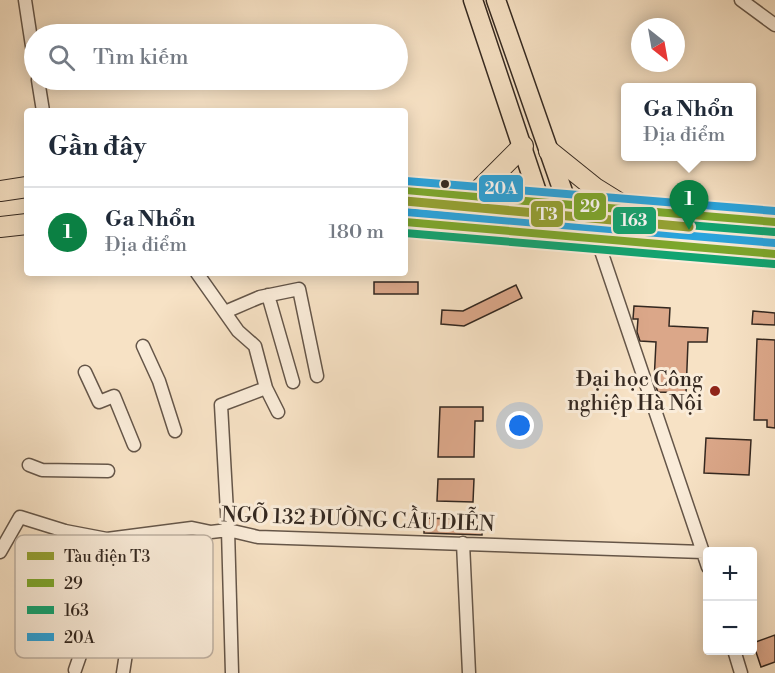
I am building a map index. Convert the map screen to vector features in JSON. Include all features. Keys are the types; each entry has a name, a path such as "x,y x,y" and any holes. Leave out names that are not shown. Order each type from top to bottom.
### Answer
{"highway":[{"path":"473,196 523,146"},
{"path":"549,151 595,188 626,208"},
{"path":"0,191 24,187"},
{"path":"408,191 775,222"},
{"path":"540,201 552,235"},
{"path":"567,203 588,238"},
{"path":"408,222 775,254"},
{"path":"0,227 24,224"}],"main road":[{"path":"473,0 540,201"},
{"path":"496,0 567,203"}],"street":[{"path":"25,0 29,24"},
{"path":"741,0 775,25"},
{"path":"40,90 43,108"},
{"path":"588,238 703,552"},
{"path":"199,276 237,331 255,346 266,387 278,412"},
{"path":"225,312 268,295 299,289 317,376"},
{"path":"268,295 293,382"},
{"path":"143,346 159,381 175,431"},
{"path":"85,372 99,402 114,396 134,445"},
{"path":"232,673 228,530 221,405 266,387"},
{"path":"29,465 42,470 108,471"},
{"name":"NGÕ 132 ĐƯỜNG CẦU DIỄN","path":"0,552 20,517 86,535"},
{"name":"NGÕ 132 ĐƯỜNG CẦU DIỄN","path":"138,535 192,528 211,532 228,530 258,537 703,552"},
{"path":"464,543 469,673"},
{"path":"735,655 741,673"},
{"path":"75,670 79,658"},
{"path":"123,673 125,658"}],"building":[{"path":"606,220 773,234 772,242 605,227"},
{"path":"374,282 418,282 418,294 374,294"},
{"path":"516,285 522,298 464,326 441,324 442,310 463,311"},
{"path":"634,306 670,308 669,326 708,328 707,342 688,342 686,393 658,392 654,382 656,342 640,341 637,332 638,319 633,319"},
{"path":"753,311 775,313 775,325 752,324"},
{"path":"757,339 775,340 775,428 767,427 767,420 754,420"},
{"path":"440,407 483,407 483,421 475,421 474,457 438,457"},
{"path":"706,438 751,440 749,475 704,473"},
{"path":"438,479 474,479 473,502 437,501"},
{"path":"424,518 483,520 482,535 424,533"},
{"path":"775,635 775,662 761,667 757,655 757,642"}],"railway":[{"path":"689,227 775,235"}],"metro line":[{"name":"T3","path":"408,201 689,227"}],"transit line":[{"name":"20A","path":"408,181 775,211"},
{"name":"29","path":"408,191 775,222"},
{"name":"163","path":"408,202 774,232"},
{"name":"20A","path":"408,212 775,243"},
{"name":"29","path":"408,222 775,254"},
{"name":"163","path":"408,233 774,264"}],"place":[{"name":"Ga Nhổn","path":"689,230"},
{"name":"Đại học Công nghiệp Hà Nội","path":"715,391"}]}
